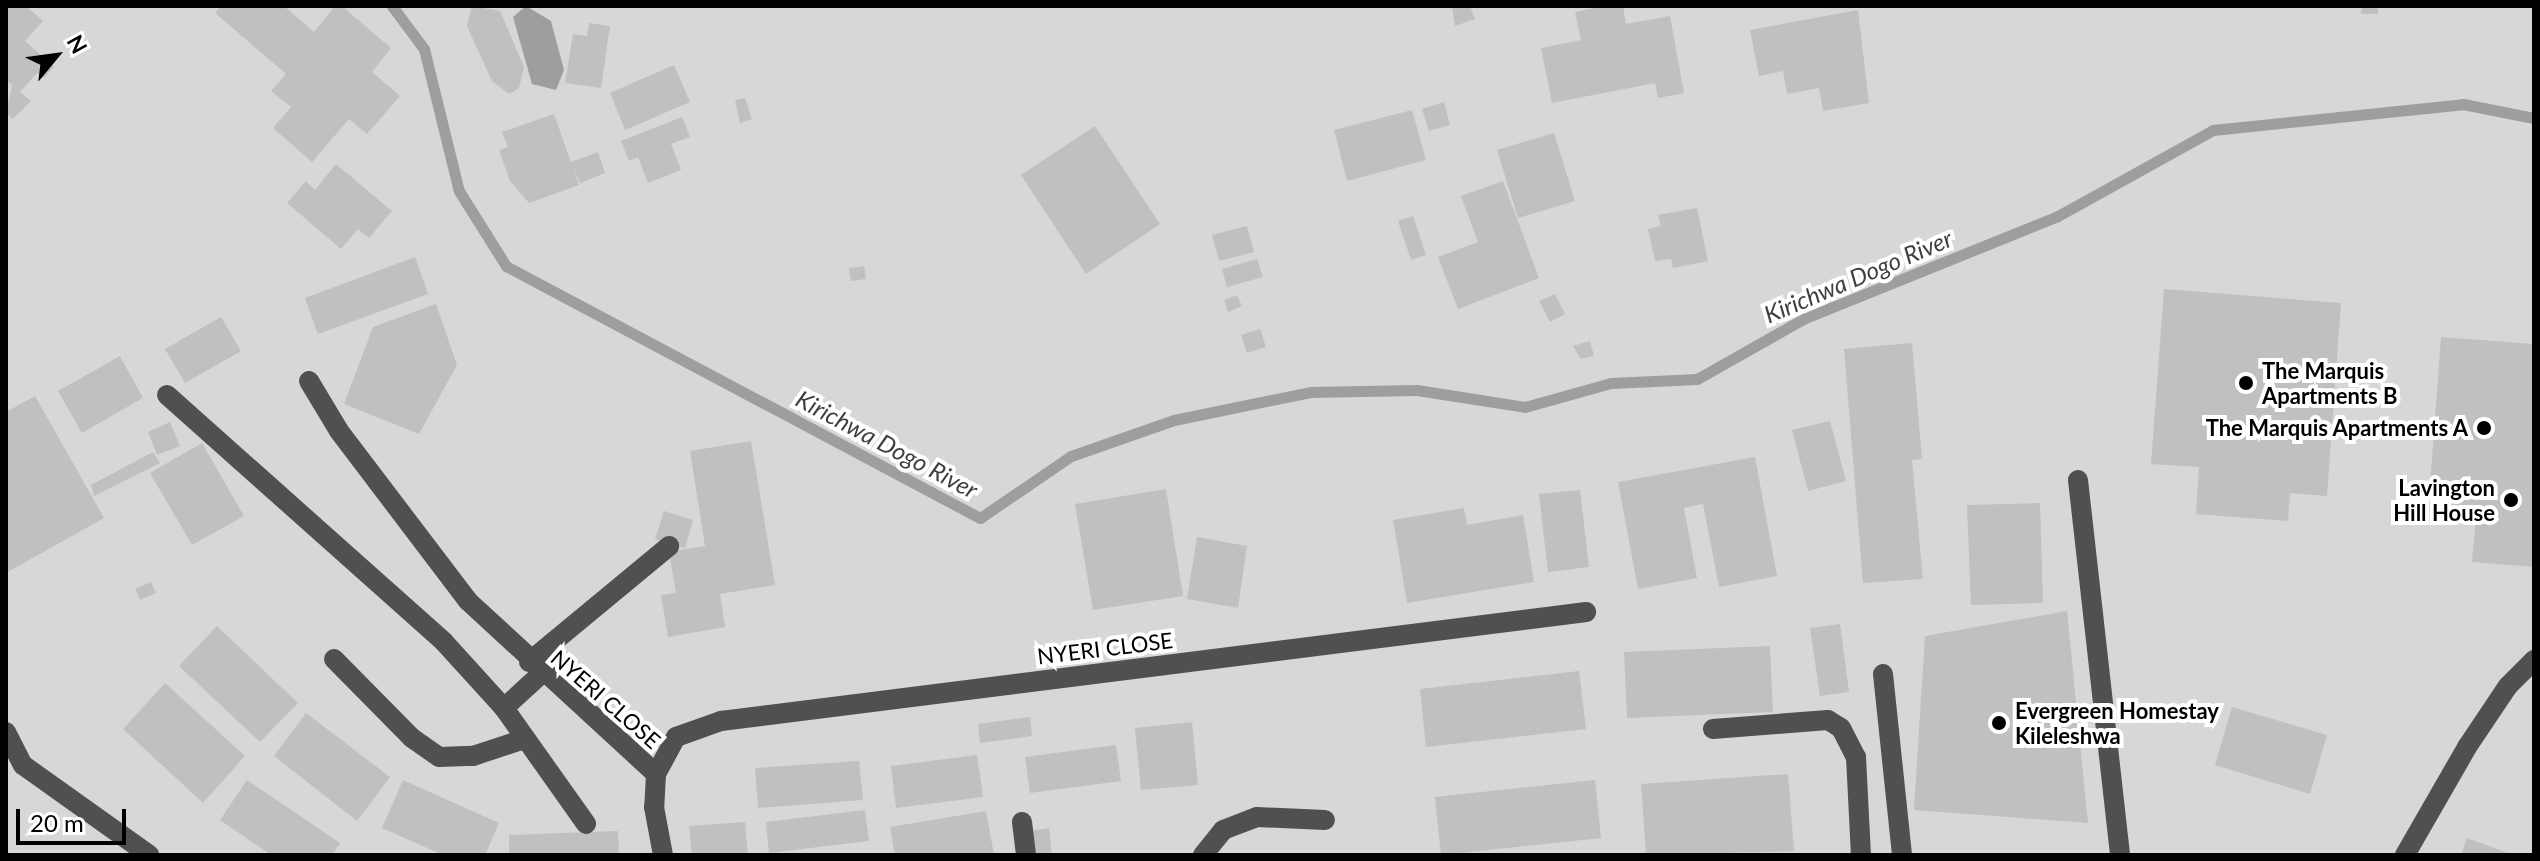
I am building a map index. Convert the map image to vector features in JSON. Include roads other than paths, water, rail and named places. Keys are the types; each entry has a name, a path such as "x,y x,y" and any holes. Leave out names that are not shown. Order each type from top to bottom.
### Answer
{"street":[{"name":"NYERI CLOSE","path":"309,381 418,541 468,601 535,668 656,774"},
{"path":"167,395 444,642 504,708 586,824"},
{"path":"2078,480 2120,855"},
{"path":"504,708 535,668 669,546"},
{"name":"NYERI CLOSE","path":"663,855 654,807 656,774 676,737 721,721 1586,612"},
{"path":"334,659 412,738 439,757 473,756 524,739"},
{"path":"2405,855 2467,747 2508,686 2534,660"},
{"path":"1883,674 1902,855"},
{"path":"1713,729 1828,720 1841,728 1856,757 1861,855"},
{"path":"6,732 14,770 149,855"},
{"path":"1203,855 1223,830 1257,817 1325,820"},
{"path":"1022,822 1026,855"}],"waterway":[{"name":"Kirichwa Dogo River","path":"392,6 424,49 459,191 506,266 980,518 1071,456 1174,420 1310,392 1417,390 1525,407 1611,383 1697,379 1803,319 2056,217 2213,130 2463,104 2534,118"}],"place":[{"name":"The Marquis Apartments B","path":"2246,383"},
{"name":"The Marquis Apartments A","path":"2484,428"},
{"name":"Lavington Hill House","path":"2511,500"},
{"name":"Evergreen Homestay Kileleshwa","path":"1999,723"}]}
